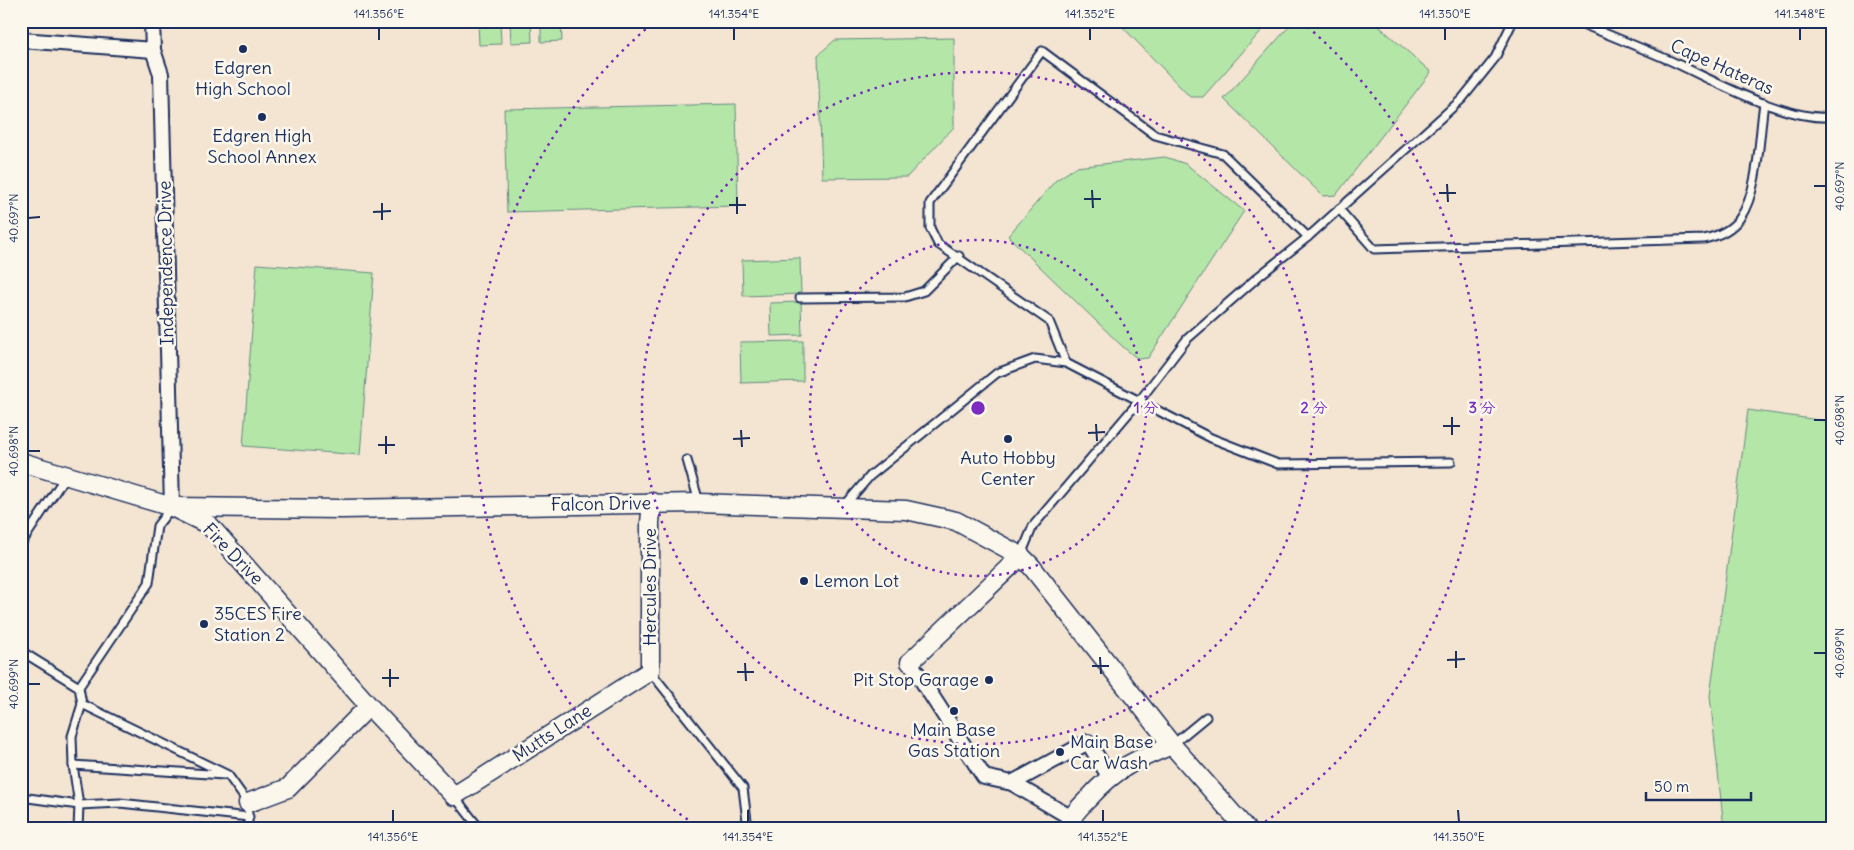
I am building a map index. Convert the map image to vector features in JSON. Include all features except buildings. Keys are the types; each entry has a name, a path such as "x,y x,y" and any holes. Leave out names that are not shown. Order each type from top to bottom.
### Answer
{"street":[{"name":"Independence Drive","path":"152,21 153,50 161,74 172,507"},
{"path":"21,40 153,50"},
{"path":"21,462 172,507"},
{"name":"Falcon Drive","path":"172,507 342,509 652,502 906,510 956,521 1021,556"},
{"name":"Hercules Drive","path":"650,671 650,523 652,502"},
{"name":"Fire Drive","path":"172,507 209,525 369,706 454,796"},
{"path":"1172,746 1133,761 1109,776 1069,823 1012,784 984,777 910,662 1021,556 1172,746 1246,829"},
{"name":"Mutts Lane","path":"454,796 650,671"},
{"path":"248,810 288,788 369,706"},
{"path":"1012,784 1088,742 1109,776"}],"lane":[{"path":"1021,556 1033,526 1140,400 1187,339 1258,276 1308,237 1462,99 1495,58 1513,21"},
{"name":"Cape Hateras","path":"1575,21 1670,60 1764,103 1820,118 1833,117"},
{"path":"1066,363 1049,321 959,256 938,244 930,228 930,203 1042,51 1155,135 1223,154 1308,237"},
{"path":"1339,209 1374,249 1704,239 1725,231 1740,218 1752,193 1764,103"},
{"path":"800,298 905,297 924,291 959,256"},
{"path":"844,507 870,476 997,373 1035,359 1066,363 1210,438 1278,464 1451,462"},
{"path":"688,460 699,503"},
{"path":"21,544 24,536 67,475"},
{"path":"78,829 79,805 73,765 72,736 82,704 79,687 149,583 158,526 172,507"},
{"path":"21,651 79,687"},
{"path":"650,671 743,788 748,829"},
{"path":"82,704 228,776 248,810 248,829"},
{"path":"1172,746 1206,717"},
{"path":"73,765 228,776"},
{"path":"454,796 480,829"},
{"path":"21,798 79,805 120,803 248,810"}],"green space":[{"path":"478,21 500,21 501,44 479,45"},
{"path":"510,21 531,21 532,42 511,43"},
{"path":"541,21 561,21 562,41 541,42"},
{"path":"1117,21 1270,21 1203,97 1190,97"},
{"path":"1294,21 1373,21 1431,72 1336,195 1323,196 1224,99"},
{"path":"954,38 954,127 907,177 822,178 818,55 835,40"},
{"path":"736,104 738,206 507,212 504,109"},
{"path":"1165,157 1186,164 1244,211 1148,358 1138,359 1123,347 1008,236 1055,181 1076,167"},
{"path":"800,258 801,294 743,296 742,260"},
{"path":"257,264 374,273 360,455 243,446"},
{"path":"801,302 802,335 771,336 770,303"},
{"path":"803,341 803,381 741,383 740,342"},
{"path":"1748,410 1833,422 1833,829 1724,829 1710,696"}],"place":[{"name":"Edgren High School","path":"243,49"},
{"name":"Edgren High School Annex","path":"262,117"},
{"name":"Auto Hobby Center","path":"1008,439"},
{"name":"Lemon Lot","path":"804,581"},
{"name":"35CES Fire Station 2","path":"204,624"},
{"name":"Pit Stop Garage","path":"989,680"},
{"name":"Main Base Gas Station","path":"954,711"},
{"name":"Main Base Car Wash","path":"1060,752"}]}
